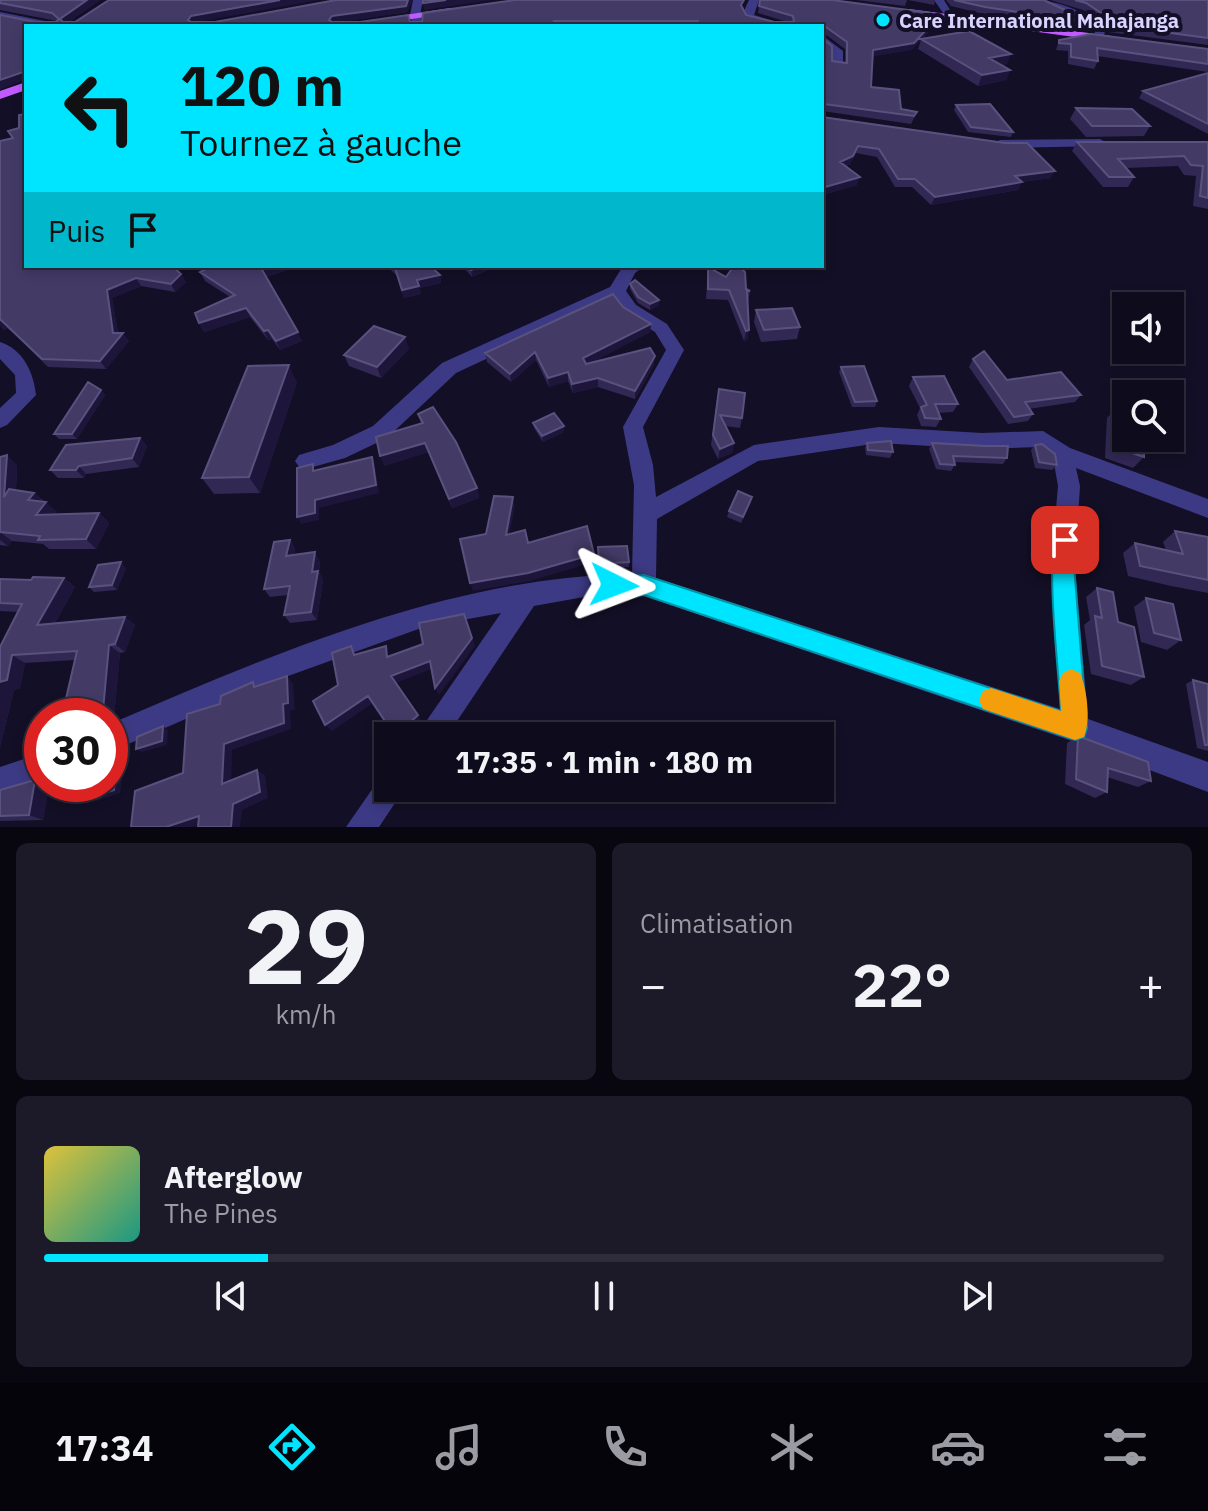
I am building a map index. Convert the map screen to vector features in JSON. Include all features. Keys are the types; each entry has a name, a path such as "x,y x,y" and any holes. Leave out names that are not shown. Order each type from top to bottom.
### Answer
{"main road":[{"path":"370,24 416,21 463,9"},
{"path":"898,11 1125,40"},
{"path":"0,95 24,87"}],"street":[{"path":"416,21 418,0"},
{"path":"754,0 748,13 750,17 778,24"},
{"path":"939,0 952,18"},
{"path":"1038,0 1089,20 1100,30 1099,37"},
{"path":"0,15 45,24"},
{"path":"13,31 24,32"},
{"path":"824,40 838,51 839,66"},
{"path":"988,142 1110,143"},
{"path":"306,461 338,452 380,432 449,368 617,291 632,268"},
{"path":"617,291 630,309 661,328 675,350 633,427 639,443 646,514 644,585"},
{"path":"0,348 24,373 26,395 0,420"},
{"path":"646,514 754,453 879,435 982,441 1043,439 1063,454 1208,509"},
{"path":"1063,454 1069,486 1063,566 1075,728"},
{"path":"128,731 337,644 424,615 584,586 644,585 1075,728 1208,777"},
{"path":"440,722 527,596"},
{"path":"0,782 24,773"},
{"path":"361,827 380,802"}],"building":[{"path":"0,0 87,0 60,19 63,22 75,22 109,0 280,0 191,16 188,20 191,22 215,22 336,0 408,0 406,6 332,16 329,20 332,22 360,22 408,15 410,22 422,22 423,13 515,0 744,0 741,5 746,15 774,22 794,22 793,16 759,6 760,0 832,0 931,13 938,17 914,43 873,50 871,87 899,90 901,109 917,112 914,116 824,104 824,40 832,46 832,61 847,63 847,42 824,24 554,21 556,24 24,24 24,72 0,80 0,15 36,22 56,22 59,19 52,13 0,3"},
{"path":"954,0 1044,0 1092,23 985,7"},
{"path":"1075,0 1208,0 1208,38 1111,25 1104,15"},
{"path":"969,31 1011,54 989,58 1010,70 982,75 921,39"},
{"path":"1091,34 1208,49 1208,64 1097,48 1098,61 1071,57 1071,44 1059,43 1059,40"},
{"path":"1208,73 1208,124 1143,91"},
{"path":"990,104 1013,132 971,127 956,105"},
{"path":"1076,108 1132,109 1150,126 1092,126"},
{"path":"24,114 24,268 174,268 181,274 171,284 136,278 107,290 113,333 123,333 100,361 42,359 0,320 0,141 13,138 8,131 19,128 19,115"},
{"path":"824,117 1005,143 1027,143 1055,171 1015,176 1022,182 935,197 915,179 898,179 879,149 858,146 853,156 840,162 860,177 824,187"},
{"path":"1077,142 1208,142 1208,198 1200,196 1203,166 1191,165 1184,156 1118,159 1134,177 1109,177"},
{"path":"208,268 261,268 298,332 276,341 246,308 199,323 195,313 235,295 200,272"},
{"path":"395,268 432,268 440,275 417,280 419,286 402,290"},
{"path":"708,268 726,277 733,268 745,272 746,289 750,291 747,291 749,330 746,331 729,290 708,289"},
{"path":"635,280 659,300 650,304 638,297 630,284"},
{"path":"613,294 623,307 651,324 583,358 586,364 650,348 655,356 635,391 598,378 572,384 568,372 548,378 535,352 510,374 485,353"},
{"path":"792,308 800,327 764,330 756,310"},
{"path":"374,326 405,337 377,367 344,355"},
{"path":"984,351 1007,380 1061,372 1081,395 1025,402 1033,414 1014,417 973,359"},
{"path":"289,365 249,477 202,478 248,366"},
{"path":"864,366 877,401 855,402 841,367"},
{"path":"944,376 958,404 935,404 941,419 925,418 921,407 927,405 913,377"},
{"path":"88,382 101,390 72,434 54,434"},
{"path":"719,389 745,393 742,418 720,415 734,443 720,449 713,435"},
{"path":"433,407 456,442 477,488 449,499 425,443 380,456 376,437 423,423 418,414"},
{"path":"554,413 564,426 542,436 533,423"},
{"path":"140,438 132,458 79,466 76,470 50,470 66,445"},
{"path":"891,441 893,452 868,450 867,443"},
{"path":"932,443 1008,446 1007,458 953,456 955,465 940,464"},
{"path":"1042,444 1055,454 1057,465 1039,462 1035,445"},
{"path":"7,455 4,497 9,489 34,493 28,500 46,502 36,515 99,513 86,539 38,540 40,536 0,532 0,457"},
{"path":"372,457 376,485 315,500 315,513 297,517 297,468 313,464 313,471"},
{"path":"738,491 752,497 743,517 729,511"},
{"path":"494,496 513,497 506,535 525,530 528,543 587,526 594,554 528,573 470,583 460,539 486,534"},
{"path":"1043,528 1055,532 1054,548 1043,544"},
{"path":"1175,531 1208,537 1208,580 1140,566 1135,543 1183,554"},
{"path":"290,540 286,556 315,552 312,572 318,571 311,612 284,615 290,586 264,589 274,542"},
{"path":"627,546 629,562 599,564 598,547"},
{"path":"121,562 112,585 89,587 98,565"},
{"path":"33,577 64,578 37,625 125,617 115,644 109,645 104,698 66,698 77,651 12,655 7,680 0,682 0,647 22,604 0,603 0,579 31,580"},
{"path":"1097,588 1113,592 1118,622 1134,627 1144,677 1102,666 1095,616 1102,618"},
{"path":"1146,598 1173,604 1181,640 1154,633"},
{"path":"464,614 472,638 435,688 430,661 391,676 418,715 410,722 386,722 368,696 325,725 313,701 338,685 332,653 351,646 354,655 386,646 387,657 423,644 419,623"},
{"path":"287,676 288,703 283,704 284,723 224,744 222,784 257,770 260,792 233,804 231,827 198,827 199,816 166,827 131,827 135,791 183,773 187,714 220,704 221,696 253,682 254,687"},
{"path":"1193,680 1208,684 1208,745 1205,745"},
{"path":"163,726 162,741 136,749 137,737"},
{"path":"1078,736 1148,762 1151,781 1108,768 1107,792 1076,779"},
{"path":"24,783 24,802 31,802 29,815 0,816 0,790"}],"slow traffic":[{"path":"991,700 1075,728 1071,681"}],"place":[{"name":"Care International Mahajanga","path":"883,20"}],"route":[{"path":"614,585 644,585 1075,728 1063,566 1065,540"}]}
